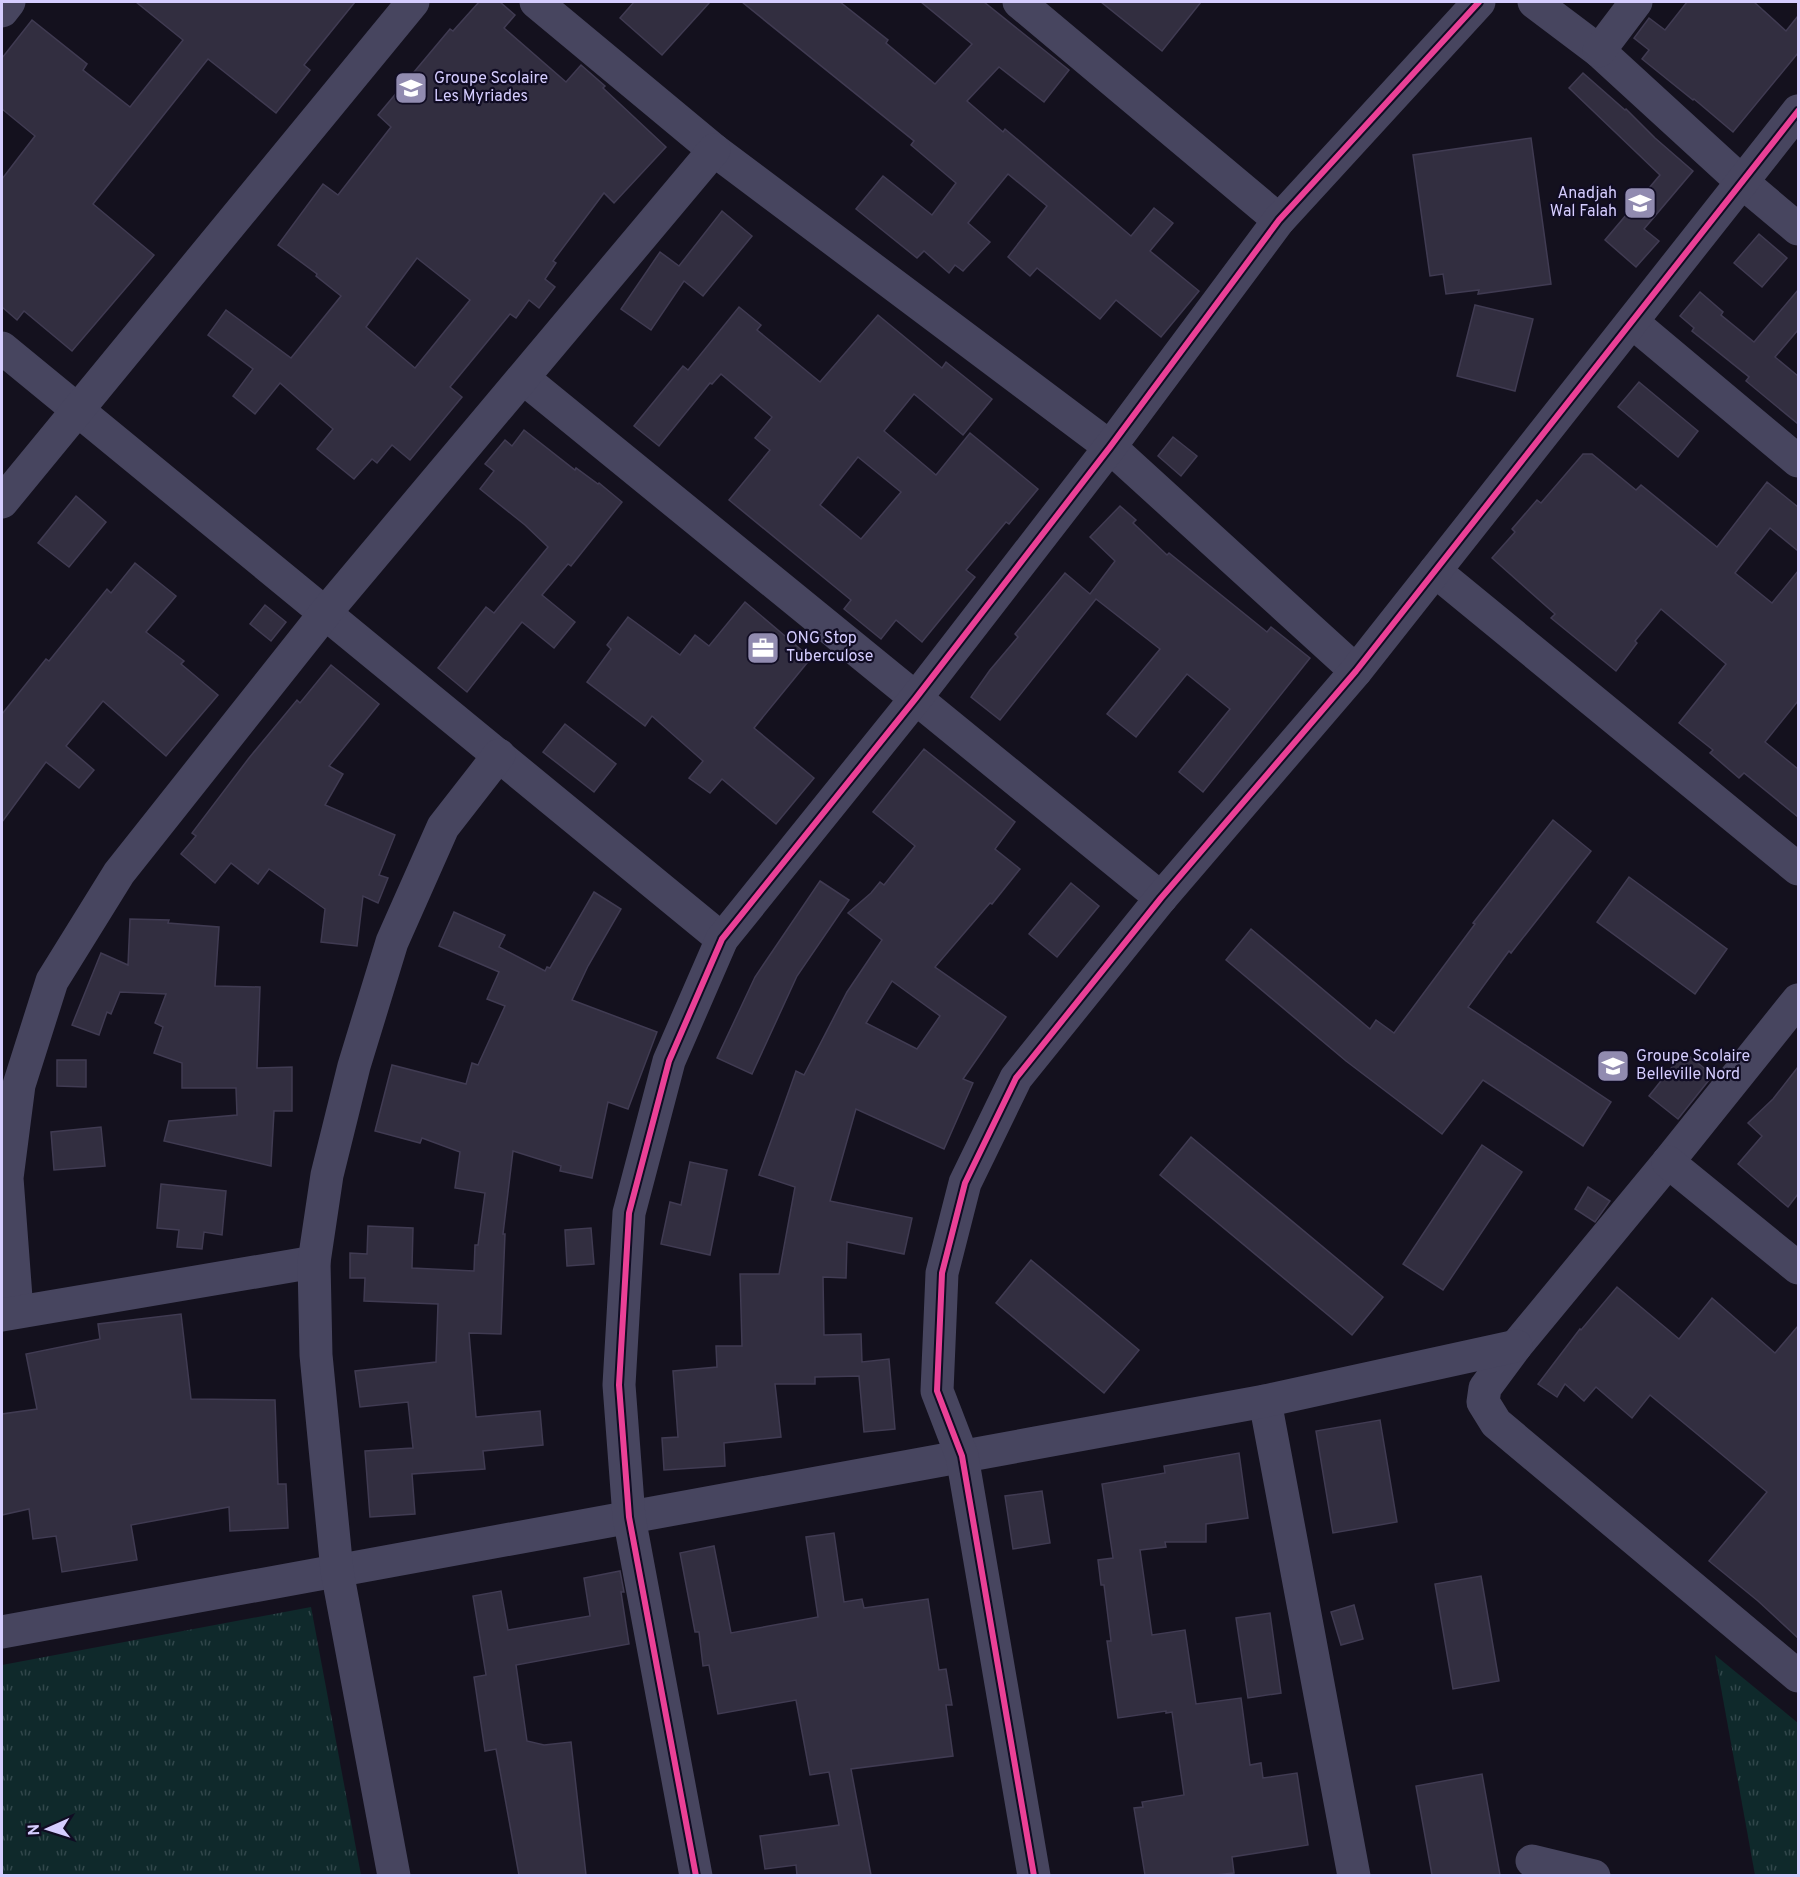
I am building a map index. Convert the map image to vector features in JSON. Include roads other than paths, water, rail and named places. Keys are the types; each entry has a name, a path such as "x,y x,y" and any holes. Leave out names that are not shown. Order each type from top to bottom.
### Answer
{"street":[{"path":"2,11 9,2"},
{"path":"2,502 413,2"},
{"path":"536,2 714,150 1110,447 1356,671"},
{"path":"1019,2 1279,220"},
{"path":"696,1875 629,1517 619,1385 629,1213 669,1061 722,939 916,698 1110,447 1279,220 1479,2"},
{"path":"1534,2 1599,51 1742,182 1798,229"},
{"path":"1599,51 1636,2"},
{"path":"1034,1875 962,1456 937,1391 942,1273 965,1183 1016,1078 1161,897 1356,671 1798,111"},
{"path":"314,1262 9,1313 7,1178 20,1085 52,981 119,873 326,612 714,150"},
{"path":"1632,322 1798,461"},
{"path":"2,348 722,939"},
{"path":"523,378 1161,897"},
{"path":"1435,571 1798,869"},
{"path":"394,1875 337,1571 316,1355 314,1262 327,1175 354,1066 392,942 443,827 499,755"},
{"path":"1798,1000 1516,1346 1485,1388 1483,1402 1496,1423 1798,1676"},
{"path":"1668,1162 1798,1268"},
{"path":"2,1632 1266,1401 1516,1346"},
{"path":"1266,1401 1354,1875"},
{"path":"1532,1861 1594,1875"}],"place":[{"name":"Groupe Scolaire Les Myriades","path":"411,88"},
{"name":"Anadjah Wal Falah","path":"1640,203"},
{"name":"ONG Stop Tuberculose","path":"763,648"},
{"name":"Groupe Scolaire Belleville Nord","path":"1613,1066"}]}
